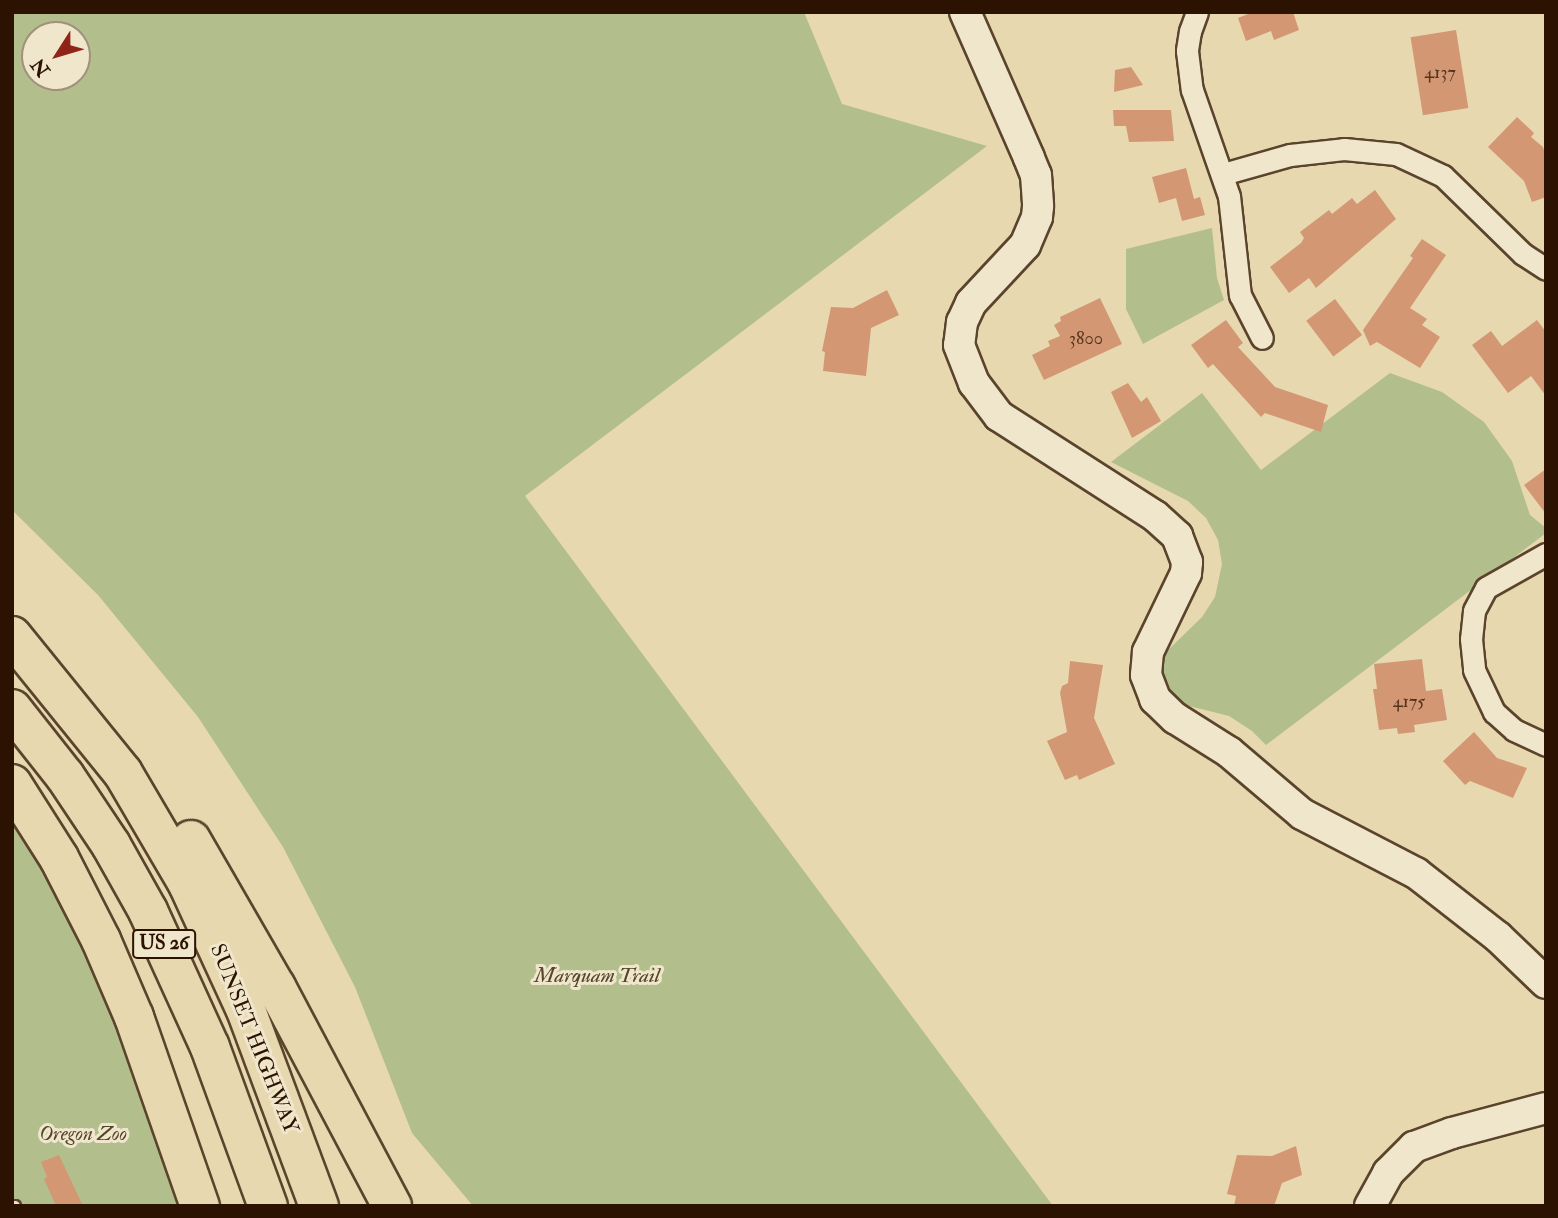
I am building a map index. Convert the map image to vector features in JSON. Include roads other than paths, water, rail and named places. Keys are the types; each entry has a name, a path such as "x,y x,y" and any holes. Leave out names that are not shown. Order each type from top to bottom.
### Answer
{"highway":[{"name":"SUNSET HIGHWAY","path":"12,636 122,773 188,884 219,948 276,1087 319,1206"},
{"name":"SUNSET HIGHWAY","path":"12,709 65,776 111,845 148,911 206,1037 268,1206"},
{"path":"122,773 185,829 276,987 392,1206"},
{"path":"12,783 59,858 114,970 200,1206"}],"main road":[{"path":"965,12 1036,175 1038,198 1037,217 1030,236 971,303 962,323 960,345 975,383 999,416 1155,516 1177,536 1187,562 1186,573 1149,652 1146,675 1155,698 1175,718 1229,752 1302,814 1416,873 1498,937 1546,983"},
{"path":"1370,1206 1388,1173 1414,1147 1452,1133 1546,1108"}],"street":[{"path":"1197,12 1190,31 1188,69 1195,105 1229,196 1240,295 1262,338"},
{"path":"1223,174 1274,159 1331,150 1372,149 1396,154 1443,176 1523,254 1546,269"},
{"path":"1546,554 1486,588 1474,611 1471,639 1474,670 1485,699 1494,712 1514,730 1546,745"}],"park label":[{"name":"Marquam Trail","path":"597,976"},
{"name":"Oregon Zoo","path":"83,1134"}]}
